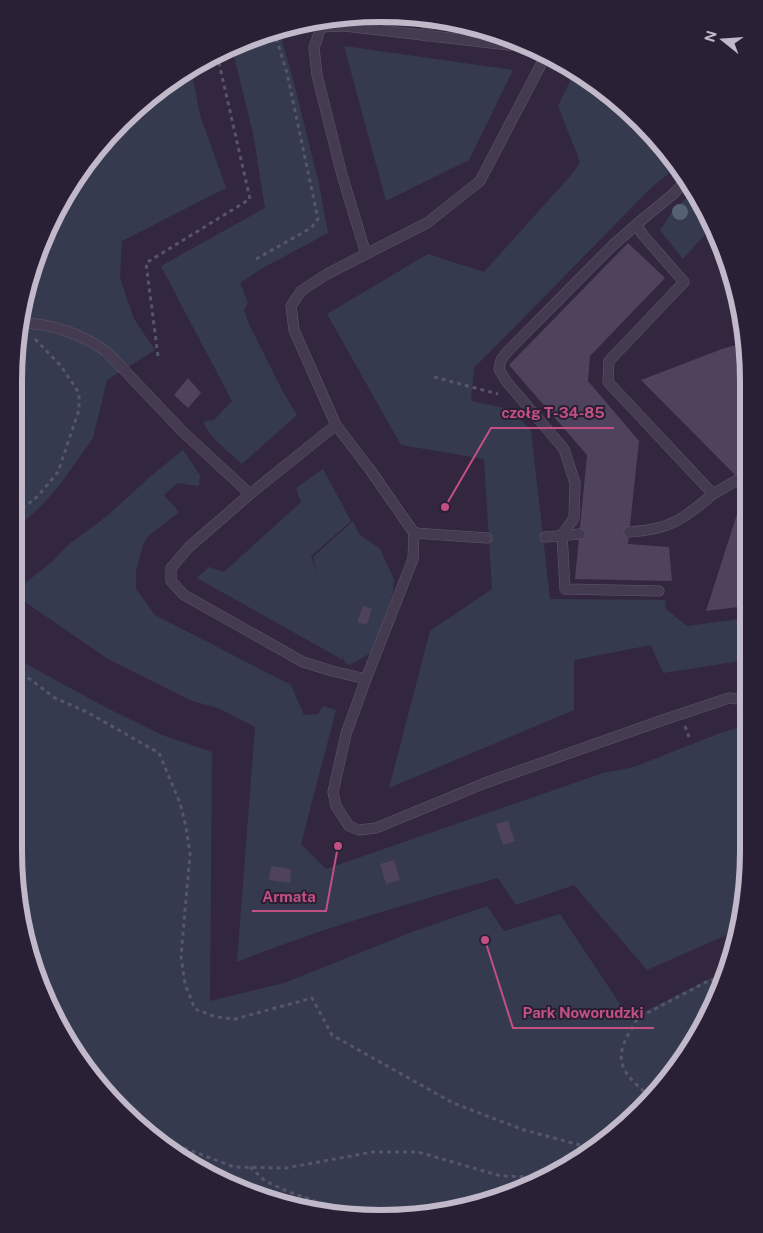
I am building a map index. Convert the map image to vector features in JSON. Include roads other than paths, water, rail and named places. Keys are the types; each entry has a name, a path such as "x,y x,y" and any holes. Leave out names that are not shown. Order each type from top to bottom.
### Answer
{"lane":[{"path":"330,27 345,26 504,45"},
{"path":"427,36 428,26"},
{"path":"321,28 314,48 318,75 342,175 366,254"},
{"path":"543,62 480,181 427,223 327,274 301,291 291,306 294,330 336,425 414,533 413,559 346,734 333,792 336,806 350,826 359,830 376,828 485,783 689,711 730,698 740,699"},
{"path":"659,590 565,589 562,535 574,518 575,483 564,449 523,401 499,369 501,360 612,246 682,185"},
{"path":"636,225 684,282 609,361 608,382 713,494"},
{"path":"27,324 49,327 80,336 107,352 183,432 250,494"},
{"path":"336,425 250,494 190,547 171,568 172,581 184,595 303,662 366,679"},
{"path":"629,532 663,528 683,518 713,494 739,479"},
{"path":"414,533 487,538"},
{"path":"545,537 580,534"}],"place":[{"name":"czołg T-34-85","path":"445,507"},
{"name":"Armata","path":"338,846"},
{"name":"Park Noworudzki","path":"485,940"}]}
